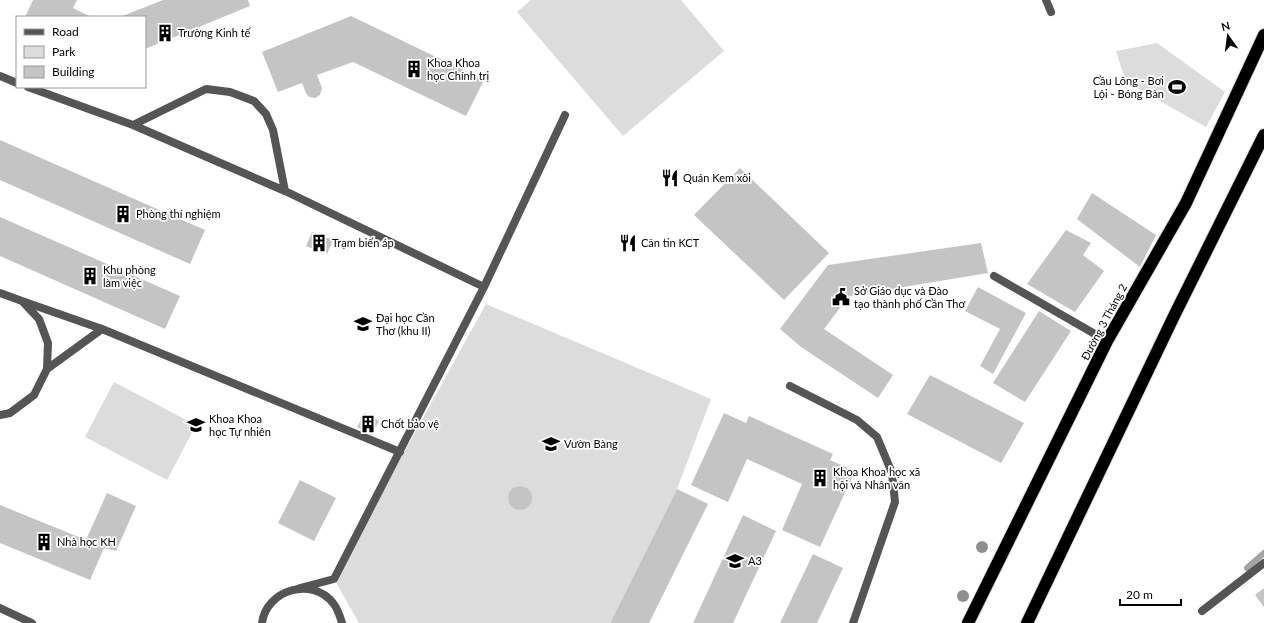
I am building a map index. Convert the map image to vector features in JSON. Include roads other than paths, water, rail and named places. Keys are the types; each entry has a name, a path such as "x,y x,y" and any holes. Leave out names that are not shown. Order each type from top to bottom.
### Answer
{"highway":[{"name":"Đường 3 Tháng 2","path":"968,623 1106,341 1186,203 1264,35"},
{"path":"1027,623 1174,316 1264,135"}],"street":[{"path":"1046,0 1051,12"},
{"path":"0,76 16,82"},
{"path":"31,88 132,126 285,191 484,287"},
{"path":"132,126 206,89 230,92 254,101 266,114 273,130 285,191"},
{"path":"262,623 266,609 280,594 289,590 334,579 484,287 565,115"},
{"path":"994,276 1106,341"},
{"path":"0,293 102,329 400,452"},
{"path":"0,415 10,412 34,395 47,369 48,343 40,319 22,301"},
{"path":"47,369 102,329"},
{"path":"790,386 857,420 876,437 892,473 895,502 853,623"},
{"path":"1202,611 1264,562"},
{"path":"300,588 312,589 323,594 333,602 342,623"},
{"path":"0,608 32,623"}],"waterway":[{"path":"1247,568 1264,553"}],"place":[{"name":"Trường Kinh tế","path":"165,33"},
{"name":"Khoa Khoa học Chính trị","path":"414,69"},
{"name":"Cầu Lông - Bơi Lội - Bóng Bàn","path":"1177,87"},
{"name":"Quán Kem xôi","path":"670,178"},
{"name":"Phòng thí nghiệm","path":"123,214"},
{"name":"Trạm biến áp","path":"319,243"},
{"name":"Căn tin KCT","path":"628,243"},
{"name":"Khu phòng làm việc","path":"90,276"},
{"name":"Sở Giáo dục và Đào tạo thành phố Cần Thơ","path":"841,297"},
{"name":"Đại học Cần Thơ (khu II)","path":"363,324"},
{"name":"Chốt bảo vệ","path":"368,424"},
{"name":"Khoa Khoa học Tự nhiên","path":"196,425"},
{"name":"Vườn Bàng","path":"551,444"},
{"name":"Khoa Khoa học xã hội và Nhân văn","path":"820,478"},
{"name":"Nhà học KH","path":"44,542"},
{"name":"A3","path":"735,561"}]}
